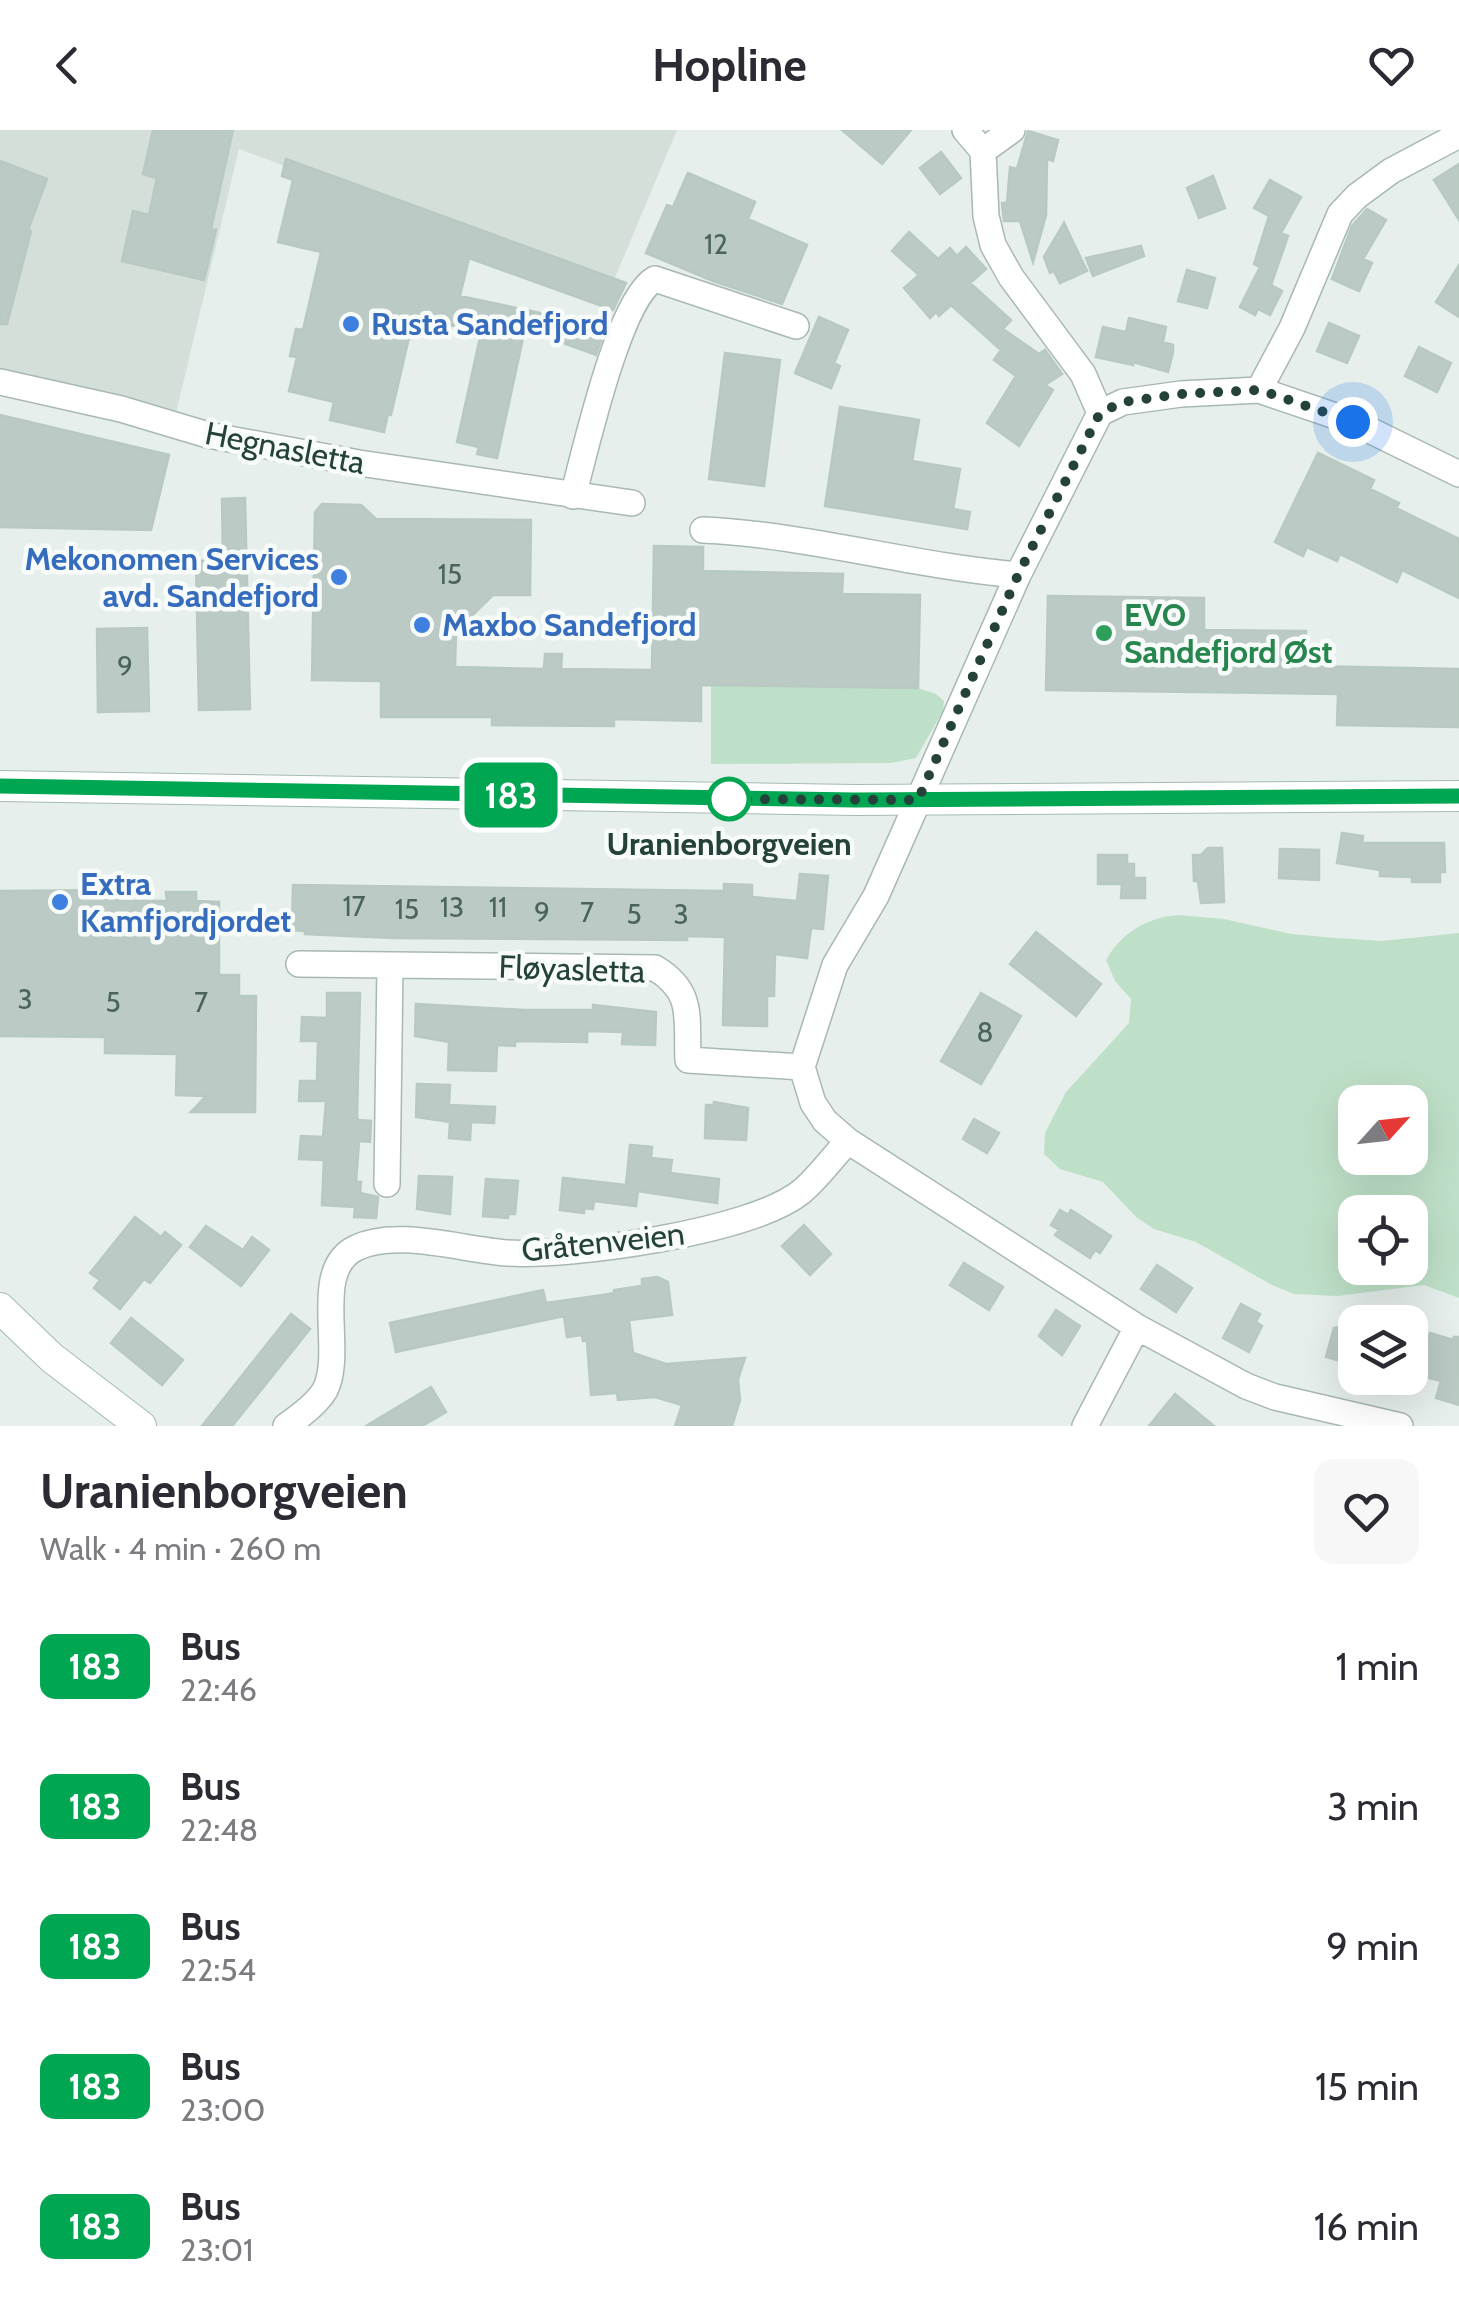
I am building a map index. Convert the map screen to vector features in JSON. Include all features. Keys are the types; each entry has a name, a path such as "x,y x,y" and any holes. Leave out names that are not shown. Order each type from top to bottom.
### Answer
{"main road":[{"path":"0,786 918,800 1459,796"},
{"path":"0,1308 52,1358 141,1426"}],"street":[{"path":"965,130 983,152 986,216 993,246 1082,374 1100,413"},
{"path":"983,152 1012,130"},
{"path":"1260,390 1292,328 1340,214 1356,196 1390,171 1459,135"},
{"path":"573,496 615,347 644,285 655,279 796,326"},
{"name":"Hegnasletta","path":"0,382 121,409 208,435 358,463 632,503"},
{"path":"1400,1426 1274,1397 1246,1386 1137,1326 848,1141 825,1121 813,1103 802,1067 835,965 876,896 1018,575 1100,413 1123,402 1260,390 1353,422 1459,474"},
{"path":"703,530 781,537 964,570 1018,575"},
{"name":"Fløyasletta","path":"299,964 655,968 674,980 684,997 688,1060 802,1067"},
{"path":"388,1184 390,966"},
{"name":"Gråtenveien","path":"286,1426 325,1389 331,1366 330,1296 337,1268 352,1249 374,1241 400,1240 508,1254 566,1251 710,1230 771,1209 801,1192 848,1141"},
{"path":"1086,1426 1137,1326"}],"shaded area":[{"path":"0,130 677,130 611,287 239,149 176,413 0,370"}],"green space":[{"path":"711,685 918,688 944,701 943,711 916,758 891,763 711,764"},
{"path":"1179,915 1224,919 1291,934 1382,941 1459,933 1459,1298 1424,1285 1337,1296 1294,1294 1196,1242 1154,1229 1136,1217 1103,1182 1060,1169 1044,1154 1045,1133 1066,1092 1129,1023 1131,999 1115,981 1106,960 1128,934 1146,923"}],"building":[{"path":"153,130 233,130 204,280 122,261 133,211 149,215 157,178 143,174"},
{"path":"842,130 911,130 882,164"},
{"path":"1028,131 1058,140 1053,161 1047,159 1046,215 1033,262 1020,221 1004,221 1002,203 1007,203 1010,167 1017,169"},
{"path":"941,152 961,178 940,194 920,168"},
{"path":"286,159 626,283 613,310 469,258 460,296 606,327 596,355 525,329 497,458 477,454 479,447 457,442 481,333 414,316 384,432 330,420 334,402 289,391 297,357 290,356 296,329 303,330 321,252 278,242 293,180 282,176"},
{"path":"0,161 47,179 28,230 31,231 7,324 0,324"},
{"path":"1459,164 1459,220 1434,180"},
{"path":"688,173 755,202 748,219 807,245 782,304 646,253 667,205 673,207"},
{"path":"1213,176 1225,208 1199,218 1187,188"},
{"path":"1270,180 1301,197 1281,233 1288,236 1271,285 1282,291 1270,315 1258,309 1255,315 1240,307 1260,267 1254,264 1269,216 1254,208"},
{"path":"1367,209 1386,220 1363,259 1372,263 1359,291 1332,279 1352,226"},
{"path":"1064,223 1087,271 1060,283 1054,271 1050,273 1044,257"},
{"path":"909,232 938,259 950,248 957,256 966,247 986,269 970,283 1011,320 1003,329 1039,354 1045,350 1062,374 1045,385 1053,390 1019,446 987,423 1016,376 994,360 1001,350 951,305 939,316 936,312 930,318 904,288 919,275 892,251"},
{"path":"1141,246 1144,256 1093,276 1086,258"},
{"path":"1459,265 1459,317 1436,302"},
{"path":"1187,270 1215,278 1207,308 1178,301"},
{"path":"819,317 848,330 834,363 840,366 831,388 795,373"},
{"path":"1129,318 1166,327 1163,342 1173,345 1168,372 1096,357 1103,327 1126,332"},
{"path":"1329,323 1359,336 1347,363 1317,351"},
{"path":"1419,347 1451,363 1437,392 1405,376"},
{"path":"725,353 780,360 764,486 709,479"},
{"path":"840,407 919,420 912,461 960,469 953,509 970,512 967,529 825,506"},
{"path":"0,415 169,455 151,530 0,527"},
{"path":"1318,453 1374,480 1370,489 1399,503 1396,508 1459,539 1459,598 1402,570 1397,582 1340,554 1337,561 1307,547 1303,556 1275,542"},
{"path":"245,498 250,709 199,710 196,561 223,560 222,499"},
{"path":"322,504 361,505 376,519 531,520 530,595 493,595 456,631 455,667 544,669 545,654 562,654 561,669 652,670 654,546 703,547 703,571 843,574 842,594 920,595 918,688 701,685 701,721 614,719 614,726 492,725 492,717 381,717 381,681 312,680 315,512"},
{"path":"1048,596 1204,598 1204,630 1306,631 1306,666 1459,669 1459,727 1337,725 1338,694 1046,690"},
{"path":"147,628 149,711 98,712 97,629"},
{"path":"1342,833 1363,836 1362,843 1444,843 1445,872 1440,872 1440,882 1412,882 1412,877 1380,876 1380,870 1337,863"},
{"path":"1208,848 1222,848 1224,902 1201,903 1198,881 1194,881 1193,855 1201,855"},
{"path":"1280,849 1319,850 1319,880 1279,878"},
{"path":"1098,855 1127,855 1127,864 1134,864 1134,878 1145,878 1145,898 1121,898 1122,884 1098,884"},
{"path":"800,874 828,876 823,929 811,928 807,958 775,954 774,996 767,996 767,1026 723,1025 725,937 393,938 292,930 293,885 724,891 724,884 752,885 752,897 797,901"},
{"path":"118,890 118,901 167,901 166,892 196,892 196,901 219,902 219,975 239,975 239,996 256,996 255,1112 191,1112 206,1096 176,1095 177,1054 105,1053 105,1037 0,1036 0,891"},
{"path":"1036,932 1101,984 1076,1016 1010,964"},
{"path":"327,993 360,993 357,1115 358,1120 371,1121 370,1142 359,1141 356,1182 361,1182 360,1193 378,1197 376,1218 354,1217 355,1207 322,1205 324,1160 299,1159 301,1136 323,1137 326,1101 299,1101 300,1081 317,1081 318,1041 301,1041 302,1017 327,1018"},
{"path":"981,993 1021,1016 981,1084 941,1061"},
{"path":"416,1004 524,1010 593,1010 593,1005 656,1012 655,1045 622,1044 623,1032 587,1031 587,1042 515,1041 515,1046 497,1045 496,1071 448,1070 449,1042 415,1036"},
{"path":"417,1084 450,1085 449,1105 495,1107 494,1123 471,1122 470,1140 449,1138 450,1122 416,1117"},
{"path":"714,1102 748,1108 746,1140 705,1138 706,1105"},
{"path":"974,1119 999,1133 987,1153 963,1139"},
{"path":"630,1145 652,1147 651,1158 672,1160 670,1173 719,1179 717,1203 638,1191 636,1206 594,1201 593,1209 584,1208 584,1213 560,1210 563,1178 626,1185"},
{"path":"419,1176 452,1177 450,1214 417,1209"},
{"path":"486,1179 518,1181 515,1214 508,1214 508,1218 483,1216"},
{"path":"1060,1210 1068,1215 1071,1210 1111,1236 1100,1253 1095,1250 1090,1258 1055,1235 1059,1230 1051,1225"},
{"path":"135,1217 161,1237 165,1232 181,1245 150,1283 144,1279 120,1309 94,1288 100,1280 90,1273"},
{"path":"804,1225 831,1254 810,1275 782,1246"},
{"path":"206,1226 243,1250 252,1237 269,1250 241,1286 190,1247"},
{"path":"964,1263 1003,1287 989,1310 950,1285"},
{"path":"1157,1265 1192,1288 1176,1312 1141,1289"},
{"path":"657,1277 668,1282 672,1315 629,1320 633,1353 666,1364 745,1358 732,1426 675,1426 682,1405 655,1397 618,1400 617,1393 591,1395 587,1341 583,1341 582,1335 567,1337 564,1316 396,1352 390,1323 543,1290 546,1303 603,1295 642,1286 642,1279"},
{"path":"1241,1304 1260,1314 1256,1322 1262,1326 1249,1352 1223,1338"},
{"path":"1056,1310 1080,1326 1062,1355 1039,1336"},
{"path":"291,1314 310,1329 232,1426 202,1426"},
{"path":"131,1318 183,1360 162,1385 111,1343"},
{"path":"1338,1327 1338,1360 1326,1357 1334,1328"},
{"path":"1430,1333 1453,1340 1459,1337 1459,1405 1436,1398 1441,1381 1428,1378"},
{"path":"431,1387 446,1412 422,1426 366,1426"},
{"path":"1175,1394 1214,1426 1149,1426"}],"bus line":[{"name":"183","path":"0,786 855,800 1459,796"}],"place":[{"name":"Rusta Sandefjord","path":"351,324"},
{"name":"Mekonomen Services avd. Sandefjord","path":"339,577"},
{"name":"Maxbo Sandefjord","path":"422,625"},
{"name":"EVO Sandefjord Øst","path":"1104,633"},
{"name":"Uranienborgveien","path":"729,799"},
{"name":"Extra Kamfjordjordet","path":"60,902"}],"route":[{"path":"729,799 918,800 1018,575 1100,413 1123,402 1260,390 1353,422"}]}
